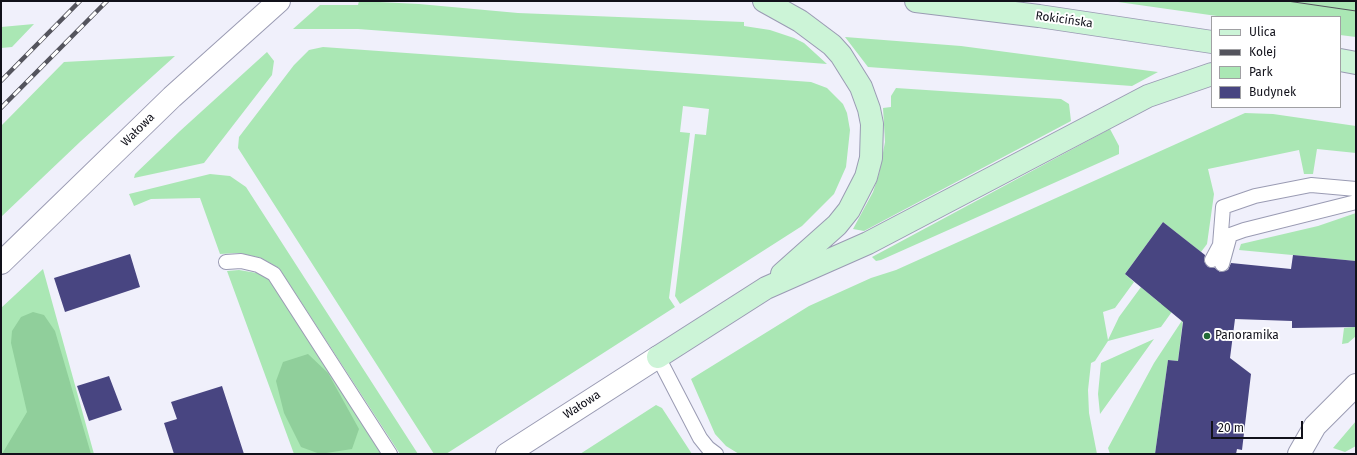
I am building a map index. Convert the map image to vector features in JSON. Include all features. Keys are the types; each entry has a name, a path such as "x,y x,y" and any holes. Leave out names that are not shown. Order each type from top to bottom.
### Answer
{"main road":[{"path":"764,1 800,21 827,41 841,55 855,76 865,98 872,124 872,141 866,177 849,210 837,225 766,288"},
{"name":"Rokicińska","path":"916,1 1039,16 1211,42"},
{"path":"1341,60 1356,63"},
{"path":"658,357 766,288 868,243 1148,96 1211,74"}],"street":[{"name":"Wałowa","path":"1,263 172,97 279,1"},
{"name":"Wałowa","path":"506,454 658,357"},
{"path":"1299,454 1315,426 1356,385"}],"lane":[{"path":"1356,189 1311,185 1255,196 1223,207 1217,262 1230,235 1244,230 1356,202"},
{"path":"226,262 241,262 258,265 274,274 390,454"},
{"path":"658,357 700,438 708,448 716,454"}],"green space":[{"path":"359,1 419,4 518,13 744,22 744,26 770,30 804,43 827,64 358,29 293,29 320,5 358,5"},
{"path":"1111,1 1356,1 1356,37 1341,35 1341,16 1217,16"},
{"path":"34,24 12,47 1,48 1,27"},
{"path":"845,37 961,46 1158,72 1132,86 868,67"},
{"path":"323,47 811,82 827,88 843,104 847,113 850,130 846,167 834,194 802,226 680,304 675,296 695,134 706,135 709,109 683,106 680,132 690,133 669,298 675,307 446,454 434,454 238,148 239,137 294,65 309,50"},
{"path":"267,52 274,61 272,75 204,163 134,178 135,174 180,131"},
{"path":"175,56 81,141 1,217 1,126 64,62"},
{"path":"896,88 1061,99 1069,104 1071,121 864,231 853,229 873,192 879,174 885,142 883,108 891,107 891,96"},
{"path":"1245,113 1273,114 1356,126 1356,153 1317,149 1313,174 1304,174 1299,150 1208,169 1214,194 1207,244 1201,252 1163,222 1125,274 1134,282 1115,308 1103,312 1108,340 1119,317 1141,287 1161,304 1176,306 1161,327 1108,341 1095,361 1091,363 1088,390 1089,413 1097,454 739,454 726,446 715,434 691,379 809,306 871,278 896,270"},
{"path":"1110,129 1119,146 1119,154 881,260 876,261 872,257"},
{"path":"210,174 230,176 246,187 418,454 400,454 279,268 261,258 239,253 220,254 200,198 151,199 134,206 129,194"},
{"path":"1356,213 1356,261 1239,250 1241,244 1318,226"},
{"path":"43,269 94,454 1,454 1,308"},
{"path":"239,270 263,274 272,280 282,292 381,454 294,454 227,271"},
{"path":"33,312 44,315 55,331 91,454 2,454 27,412 11,343 12,331 21,317"},
{"path":"1183,319 1178,361 1168,360 1155,454 1110,454 1108,448 1154,363"},
{"path":"1356,320 1356,336 1348,343 1342,344 1344,328 1353,327"},
{"path":"1154,339 1100,414 1098,394 1101,363"},
{"path":"308,354 328,373 359,429 352,449 320,454 301,447 284,413 276,381 283,362"},
{"path":"656,405 662,408 692,454 580,454"},
{"path":"1356,421 1356,446 1345,452 1333,448"}],"building":[{"name":"Panoramika","path":"1163,222 1205,255 1204,261 1208,267 1215,268 1220,272 1228,270 1231,263 1291,269 1293,255 1356,261 1356,327 1292,328 1292,321 1235,319 1230,358 1251,374 1242,450 1237,449 1236,454 1155,454 1168,360 1178,361 1183,322 1125,274"},
{"path":"130,254 140,287 65,312 54,278"},
{"path":"109,376 122,410 89,421 77,386"},
{"path":"222,386 244,454 174,454 164,423 177,419 171,402"}],"tram line":[{"path":"1287,1 1356,11"}],"railway":[{"path":"1,81 80,1"},
{"path":"1,108 107,1"}],"place":[{"name":"Panoramika","path":"1207,336"}]}
